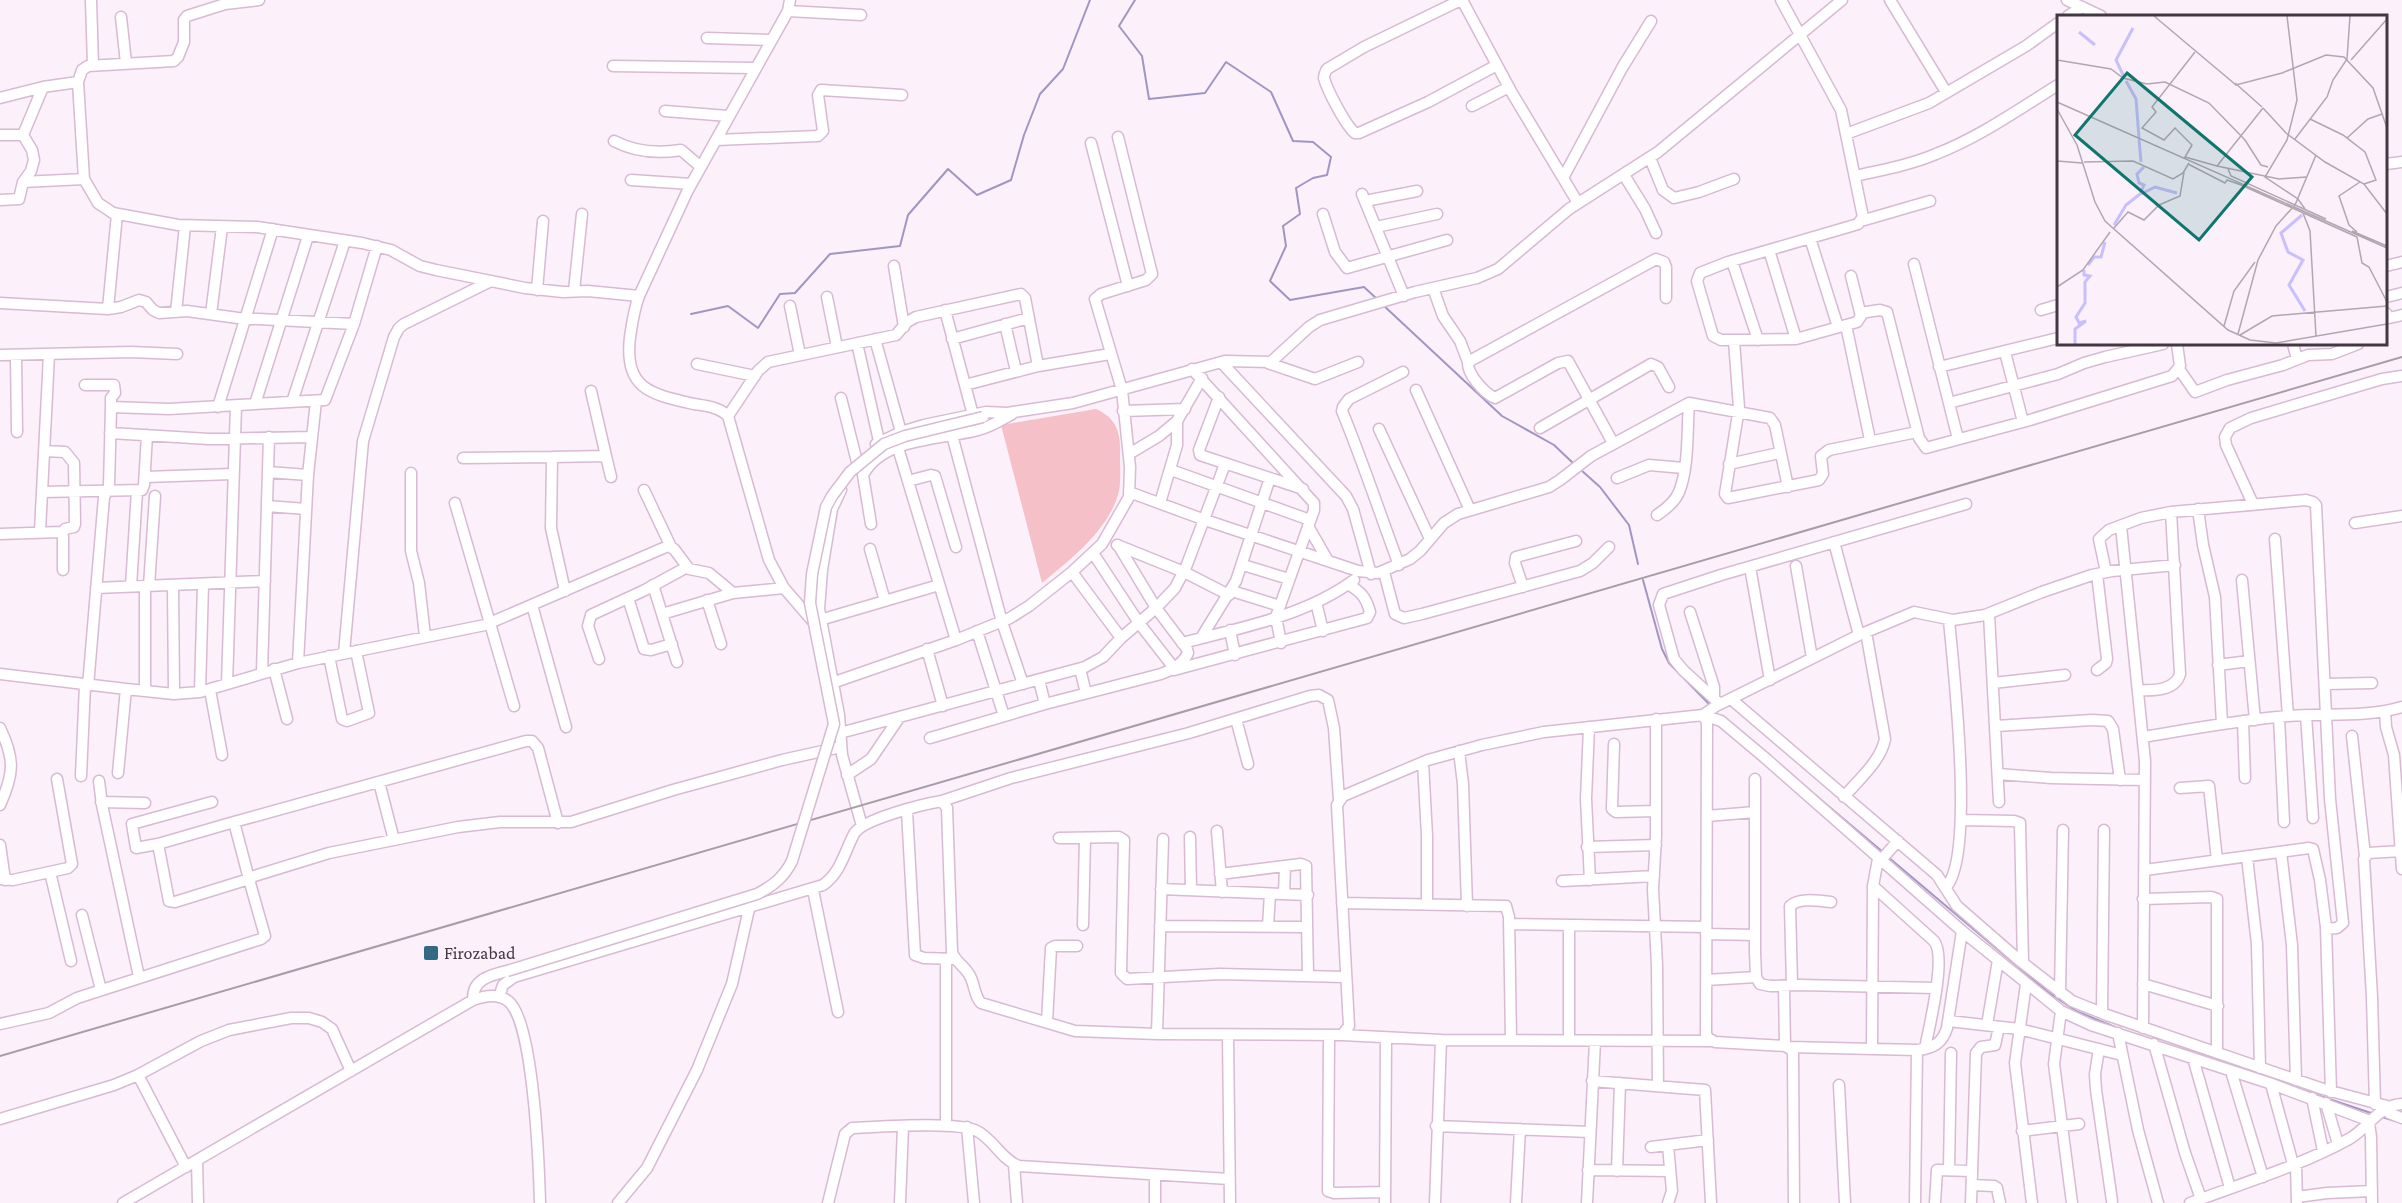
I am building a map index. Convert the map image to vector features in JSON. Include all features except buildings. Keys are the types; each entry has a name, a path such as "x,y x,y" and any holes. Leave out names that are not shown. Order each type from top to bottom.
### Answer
{"street":[{"path":"91,0 93,65"},
{"path":"260,0 225,4 187,16 184,20 184,42 174,61 93,65 82,70 78,82 84,179 103,208 117,214 185,225 273,229 377,246 391,250 420,266 489,282 537,290 593,291 639,296"},
{"path":"1497,65 1428,102 1359,133 1350,128 1324,78 1327,69 1364,47 1462,0 1509,87 1578,203"},
{"path":"1780,0 1841,110 1862,213 1861,221"},
{"path":"1268,363 1314,323 1404,296 1477,278 1498,268 1578,203 1650,158 1842,0"},
{"path":"1890,0 1947,92"},
{"path":"2067,0 2099,15"},
{"path":"822,632 784,588 769,560 728,416 719,409 663,397 647,390 634,376 628,358 635,306 639,296 691,184 789,6 861,15"},
{"path":"2070,15 2082,7"},
{"path":"121,17 126,63"},
{"path":"1563,177 1622,68 1651,21"},
{"path":"1846,135 1918,109 2026,46 2057,24"},
{"path":"708,38 771,40"},
{"path":"614,66 755,68"},
{"path":"0,98 44,87 78,82"},
{"path":"1855,176 1903,165 1947,150 1989,128 2057,86"},
{"path":"23,135 44,87"},
{"path":"1472,106 1509,87"},
{"path":"716,140 818,136 823,131 818,94 821,90 902,96"},
{"path":"665,111 728,116"},
{"path":"0,135 23,135"},
{"path":"0,200 19,199 22,182 31,171 34,160 32,150 23,135"},
{"path":"832,683 956,640 1002,622 1029,606 1093,553 1104,540 1127,502 1129,454 1122,390 1095,299 1101,294 1146,280 1152,274 1118,137"},
{"path":"614,141 634,150 660,152 681,150 701,167"},
{"path":"1091,143 1128,286"},
{"path":"1650,158 1663,190 1674,198 1699,192 1734,179"},
{"path":"2387,164 2402,162"},
{"path":"1624,175 1645,209 1656,233"},
{"path":"22,182 84,179"},
{"path":"631,180 691,184"},
{"path":"1404,296 1363,198 1417,191"},
{"path":"1851,276 1860,320 1797,339 1721,340 1713,336 1697,281 1703,270 1930,201"},
{"path":"108,309 117,214"},
{"path":"574,291 582,214"},
{"path":"1323,214 1335,252 1347,268 1447,240"},
{"path":"1376,227 1437,214"},
{"path":"537,290 543,220"},
{"path":"176,312 185,225"},
{"path":"211,314 222,227"},
{"path":"218,407 273,229"},
{"path":"255,404 308,236"},
{"path":"1810,238 1842,326 1870,440"},
{"path":"292,402 345,241"},
{"path":"111,407 169,409 327,399 354,324 377,246"},
{"path":"1768,250 1797,339"},
{"path":"1468,362 1656,259 1664,262 1666,267 1666,298"},
{"path":"1732,261 1758,340"},
{"path":"2387,266 2402,262"},
{"path":"1914,264 1958,439"},
{"path":"894,266 904,327"},
{"path":"344,653 362,447 394,337 404,324 489,282"},
{"path":"1433,288 1443,316 1460,341 1469,371 1487,393 1495,398 1558,363 1568,361 1613,443"},
{"path":"2387,297 2402,293"},
{"path":"728,416 762,366 768,362 896,335 915,317 1021,294 1025,298 1038,366"},
{"path":"827,297 837,347"},
{"path":"0,303 108,309 139,300 146,302 156,312 354,324"},
{"path":"790,306 800,355"},
{"path":"2041,310 2057,306"},
{"path":"945,310 965,385 978,416"},
{"path":"1860,313 1880,310 1887,312 1917,432 1921,443 1926,448 2023,422 2172,376 2179,369 2177,345"},
{"path":"2387,316 2393,318 2402,315"},
{"path":"952,339 1029,318"},
{"path":"1005,324 1016,372"},
{"path":"1939,367 2057,338"},
{"path":"875,339 901,432"},
{"path":"1734,340 1738,412 1725,494 1728,498 1819,480 1823,474 1823,453 1829,450 1917,432"},
{"path":"857,343 879,441"},
{"path":"1949,403 2058,374 2095,359 2158,345"},
{"path":"2293,345 2297,358"},
{"path":"2179,369 2195,392 2227,380 2283,365 2297,358 2312,354 2332,354 2355,345"},
{"path":"2005,352 2023,422"},
{"path":"0,356 177,354"},
{"path":"965,385 1038,366 1110,354"},
{"path":"16,355 17,432"},
{"path":"40,531 49,355"},
{"path":"1221,362 1346,496 1353,509 1367,573"},
{"path":"862,826 841,747 820,620 819,594 832,509 840,492 879,441 901,432 998,412 1073,403 1221,362 1268,363 1315,378 1358,362"},
{"path":"697,364 755,376"},
{"path":"1540,428 1651,364 1658,368 1669,387"},
{"path":"1192,369 1304,489 1314,503 1278,611 1281,643"},
{"path":"1399,565 1372,494 1359,449 1342,411 1349,399 1403,372"},
{"path":"2253,504 2226,445 2224,437 2230,428 2251,418 2382,379 2401,376 2402,389"},
{"path":"1129,454 1169,429 1177,421 1202,378"},
{"path":"81,776 86,686 104,496 109,489 111,398 116,392 114,385 85,385"},
{"path":"1416,390 1470,510"},
{"path":"591,391 611,477"},
{"path":"1219,397 1198,453 1304,489"},
{"path":"841,398 858,466"},
{"path":"298,663 308,475 316,401"},
{"path":"1129,492 1328,561 1367,573 1384,572 1416,555 1450,518 1549,487 1583,460 1689,403 1770,418 1775,425 1779,453 1788,487"},
{"path":"1657,515 1676,498 1680,491 1689,403"},
{"path":"227,684 233,438 236,406"},
{"path":"1123,411 1185,410"},
{"path":"871,524 862,475 881,456 897,448 981,429 1017,411"},
{"path":"473,1000 473,991 478,982 487,976 757,894 768,889 783,876 792,861 834,724 810,603 812,574 826,507 855,466 884,444 978,416"},
{"path":"1160,503 1177,445 1177,421"},
{"path":"1379,429 1430,539"},
{"path":"110,434 233,438 312,437"},
{"path":"42,492 144,488 147,435"},
{"path":"952,435 1002,622 1023,684"},
{"path":"262,672 269,437"},
{"path":"897,448 956,640"},
{"path":"44,451 63,451 71,456 74,463 75,526 66,528 62,534 63,570"},
{"path":"1730,464 1779,453"},
{"path":"463,458 606,456"},
{"path":"552,457 551,528 564,591"},
{"path":"840,733 1080,669 1098,660 1170,594 1184,572 1225,464"},
{"path":"1617,478 1649,465 1684,468"},
{"path":"1170,470 1309,523 1328,561"},
{"path":"268,472 308,475"},
{"path":"411,473 411,551 419,583 425,636"},
{"path":"145,477 232,474"},
{"path":"908,480 931,474 935,476 956,547"},
{"path":"1201,638 1230,593 1243,565 1270,478"},
{"path":"131,586 136,490"},
{"path":"644,490 671,547 687,567 691,570 710,573 733,592"},
{"path":"145,691 147,586 155,496"},
{"path":"2097,670 2106,663 2107,659 2099,539 2109,530 2141,518 2171,512 2306,500 2316,505 2330,799 2343,923 2337,928 2326,929"},
{"path":"455,503 514,706"},
{"path":"1966,504 1663,594 1658,601 1674,659 1721,721 1883,857 1962,931 2061,1011 2084,1022 2312,1098 2370,1121"},
{"path":"267,506 306,509"},
{"path":"2198,509 2203,545 2215,597 2222,724"},
{"path":"2138,690 2158,690 2179,679 2171,512"},
{"path":"2355,523 2402,516"},
{"path":"2121,526 2143,737 2145,780 2143,1028"},
{"path":"0,534 40,531 62,534"},
{"path":"2275,539 2283,716 2284,822"},
{"path":"1104,540 1278,611"},
{"path":"1523,587 1515,563 1516,557 1576,541"},
{"path":"1834,542 1863,633 1885,739 1872,765 1845,797"},
{"path":"1118,545 1156,608 1188,653 1172,670"},
{"path":"0,674 86,686 174,694 205,691 298,663 489,624 664,548 671,547"},
{"path":"1384,572 1395,614 1404,618 1587,568 1609,547"},
{"path":"870,549 885,601"},
{"path":"1093,553 1172,670"},
{"path":"1243,565 1289,579"},
{"path":"1339,800 1348,793 1423,762 1459,751 1529,734 1656,719 1711,708 1863,633 1914,612 1949,620 1989,614 2042,592 2102,573 2175,565"},
{"path":"1796,566 1812,658"},
{"path":"599,659 588,626 589,618 687,567"},
{"path":"1750,567 1770,680"},
{"path":"1072,572 1121,638"},
{"path":"1182,643 1230,630 1278,611 1316,602 1367,573"},
{"path":"2242,580 2249,661 2249,721 2245,778"},
{"path":"96,588 265,581"},
{"path":"203,584 205,691 222,755"},
{"path":"930,738 1045,704 1362,620 1370,615 1367,599 1360,591 1348,584"},
{"path":"173,585 174,694"},
{"path":"653,585 677,662"},
{"path":"820,620 939,585"},
{"path":"662,614 733,592 784,588"},
{"path":"628,598 644,649 651,650 672,644"},
{"path":"707,600 721,644"},
{"path":"1316,602 1323,631"},
{"path":"532,605 566,727"},
{"path":"1690,612 1714,687 1711,708 1707,816 1706,931 1706,1034 1711,1041"},
{"path":"1989,614 1999,802"},
{"path":"1945,888 1954,875 1961,820 1961,783 1949,620"},
{"path":"1230,630 1235,655"},
{"path":"977,631 1004,716"},
{"path":"927,649 943,706"},
{"path":"329,656 342,719 347,721 369,713 356,651"},
{"path":"2218,664 2249,661"},
{"path":"274,669 287,719"},
{"path":"1080,669 1086,693"},
{"path":"1993,683 2065,675"},
{"path":"1039,680 1045,704"},
{"path":"2325,684 2372,683"},
{"path":"118,772 126,689"},
{"path":"499,997 503,985 514,977 813,890 823,885 837,872 855,833 862,826 1011,778 1189,733 1310,696 1324,696 1328,700 1334,728 1339,800 1337,805 1348,1026 1342,1035"},
{"path":"1731,699 1937,875 1957,906 2023,963 2072,1001 2143,1028 2382,1107 2389,1113 2402,1118"},
{"path":"2143,737 2283,716 2385,711 2402,707"},
{"path":"2385,711 2386,727 2394,755 2402,869"},
{"path":"2306,715 2313,818"},
{"path":"847,775 871,759 899,718"},
{"path":"1236,719 1248,764"},
{"path":"1656,719 1654,876 1658,1086"},
{"path":"1996,726 2108,721 2113,729 2120,780"},
{"path":"1589,727 1586,799 1590,880"},
{"path":"0,728 7,746 12,773 0,805"},
{"path":"2352,736 2365,856 2382,1107"},
{"path":"212,802 132,824 136,848 158,844 531,741 536,744 540,754 558,823"},
{"path":"1614,744 1612,809 1616,812 1656,811"},
{"path":"158,844 168,897 172,902 329,853 481,823 558,823 586,818 673,790 841,747"},
{"path":"1459,751 1463,784 1467,906"},
{"path":"1423,762 1427,836 1426,905"},
{"path":"1998,774 2145,780"},
{"path":"0,845 2,880 13,880 68,868 72,864 57,778"},
{"path":"1755,779 1755,935 1756,976 1760,984 1764,986 1935,988"},
{"path":"99,781 101,802 139,977"},
{"path":"379,782 394,840"},
{"path":"2180,788 2209,786 2217,860"},
{"path":"942,801 947,808 951,952 946,1126"},
{"path":"101,802 145,803"},
{"path":"907,811 915,955 924,958 950,959 969,972 977,998 981,1003 1075,1031 1342,1035 1441,1040 1711,1041 1787,1046 1921,1049 1942,1041 1949,1021 1962,931"},
{"path":"1707,816 1755,812"},
{"path":"1961,820 2020,823 2023,963"},
{"path":"0,1024 49,1013 68,1001 264,938 234,822"},
{"path":"2060,993 2063,830"},
{"path":"2102,1013 2104,830"},
{"path":"1217,831 1222,891"},
{"path":"1059,838 1119,837 1124,840 1121,973 1127,979 1220,974 1346,977"},
{"path":"1190,837 1191,890"},
{"path":"1083,925 1085,838"},
{"path":"1157,1034 1163,839"},
{"path":"1872,1048 1873,886 1883,857 1898,841"},
{"path":"1587,847 1656,845"},
{"path":"2145,870 2309,848 2315,853 2326,929 2331,1092"},
{"path":"2365,856 2371,852 2401,851"},
{"path":"2281,852 2292,945 2296,1080"},
{"path":"2247,857 2257,944 2260,1068"},
{"path":"1220,874 1301,864 1306,866 1308,976"},
{"path":"1284,866 1284,894"},
{"path":"50,872 71,961"},
{"path":"1562,881 1654,876"},
{"path":"1873,886 1938,945 1940,957 1921,1049 1915,1203"},
{"path":"1161,889 1308,895"},
{"path":"813,890 838,1012"},
{"path":"1268,926 1270,894"},
{"path":"2143,899 2216,898 2217,1053"},
{"path":"1794,1203 1793,1054 1787,1046 1790,906 1802,900 1831,902"},
{"path":"1342,903 1506,906 1509,911 1511,1040"},
{"path":"618,1203 646,1168 697,1070 732,984 749,909"},
{"path":"82,915 101,990"},
{"path":"1509,924 1655,927 1755,935"},
{"path":"1569,925 1569,1041"},
{"path":"1160,926 1307,927"},
{"path":"1047,1022 1051,948 1077,946"},
{"path":"1987,1025 1998,960"},
{"path":"1706,980 1756,976"},
{"path":"2026,984 2015,1064 2032,1203"},
{"path":"2143,984 2218,1006"},
{"path":"123,1203 473,1000 488,995 508,1001 516,1011 530,1069 537,1122 540,1203"},
{"path":"2061,1011 2054,1064 2072,1203"},
{"path":"0,1119 98,1091 138,1075 214,1035 258,1023 291,1018 309,1018 322,1022 332,1029 351,1071"},
{"path":"1949,1021 2019,1029 2122,1055"},
{"path":"1971,1203 1976,1053 1981,1047 1995,1046 1999,1027"},
{"path":"2118,1033 2138,1130 2158,1203"},
{"path":"1228,1035 1230,1203"},
{"path":"1329,1036 1326,1187 1330,1192 1357,1198 1385,1198 1386,1039"},
{"path":"1435,1203 1436,1126 1441,1040"},
{"path":"1587,1203 1595,1041"},
{"path":"2154,1044 2197,1201 2263,1177 2338,1144 2360,1132 2382,1107 2402,1104"},
{"path":"2099,1049 2095,1074 2096,1090 2112,1201"},
{"path":"1949,1170 1951,1053"},
{"path":"2193,1058 2230,1188"},
{"path":"2231,1071 2263,1177"},
{"path":"138,1075 186,1167"},
{"path":"1592,1082 1705,1090 1711,1203"},
{"path":"1617,1171 1620,1083"},
{"path":"2271,1084 2295,1163 2297,1200 2327,1193 2372,1191"},
{"path":"1839,1085 1845,1203"},
{"path":"2312,1098 2323,1151"},
{"path":"2326,1103 2338,1144"},
{"path":"2370,1121 2372,1203"},
{"path":"2022,1131 2079,1124"},
{"path":"1436,1126 1590,1132"},
{"path":"900,1203 903,1127"},
{"path":"967,1127 974,1203"},
{"path":"828,1203 844,1134 852,1128 967,1127 981,1134 1014,1165 1229,1179"},
{"path":"1516,1203 1520,1130"},
{"path":"1651,1148 1708,1140"},
{"path":"1668,1146 1672,1195 1668,1203"},
{"path":"197,1160 198,1203"},
{"path":"1014,1165 1017,1203"},
{"path":"1935,1203 1935,1172 1939,1169 1972,1171"},
{"path":"1588,1170 1670,1171"},
{"path":"1155,1175 1155,1203"},
{"path":"1971,1185 1995,1186 2000,1203"}],"shaded area":[{"path":"1096,409 1113,421 1118,432 1119,491 1107,518 1088,542 1042,583 1001,425"}],"waterway":[{"path":"691,314 728,306 758,328 780,294 795,293 830,254 900,246 908,215 948,169 977,195 1011,180 1024,135 1040,94 1063,69 1090,0"},
{"path":"1135,0 1119,26 1142,56 1149,99 1205,93 1226,62 1271,92 1293,141 1313,142 1331,157 1327,175 1313,178 1296,188 1300,214 1283,226 1286,246 1270,281 1290,300 1364,287 1377,299"},
{"path":"1383,305 1502,416 1554,445 1574,464"},
{"path":"1581,470 1600,487 1629,525 1638,564"},
{"path":"1643,580 1662,649 1669,663 1710,705"},
{"path":"1808,789 1884,853"},
{"path":"1888,857 2048,992 2076,1011 2115,1027"},
{"path":"2305,1091 2374,1114"},
{"path":"2382,1117 2402,1123"}],"railway":[{"path":"0,1056 2402,357"}],"place":[{"name":"Firozabad","path":"431,953"}]}
